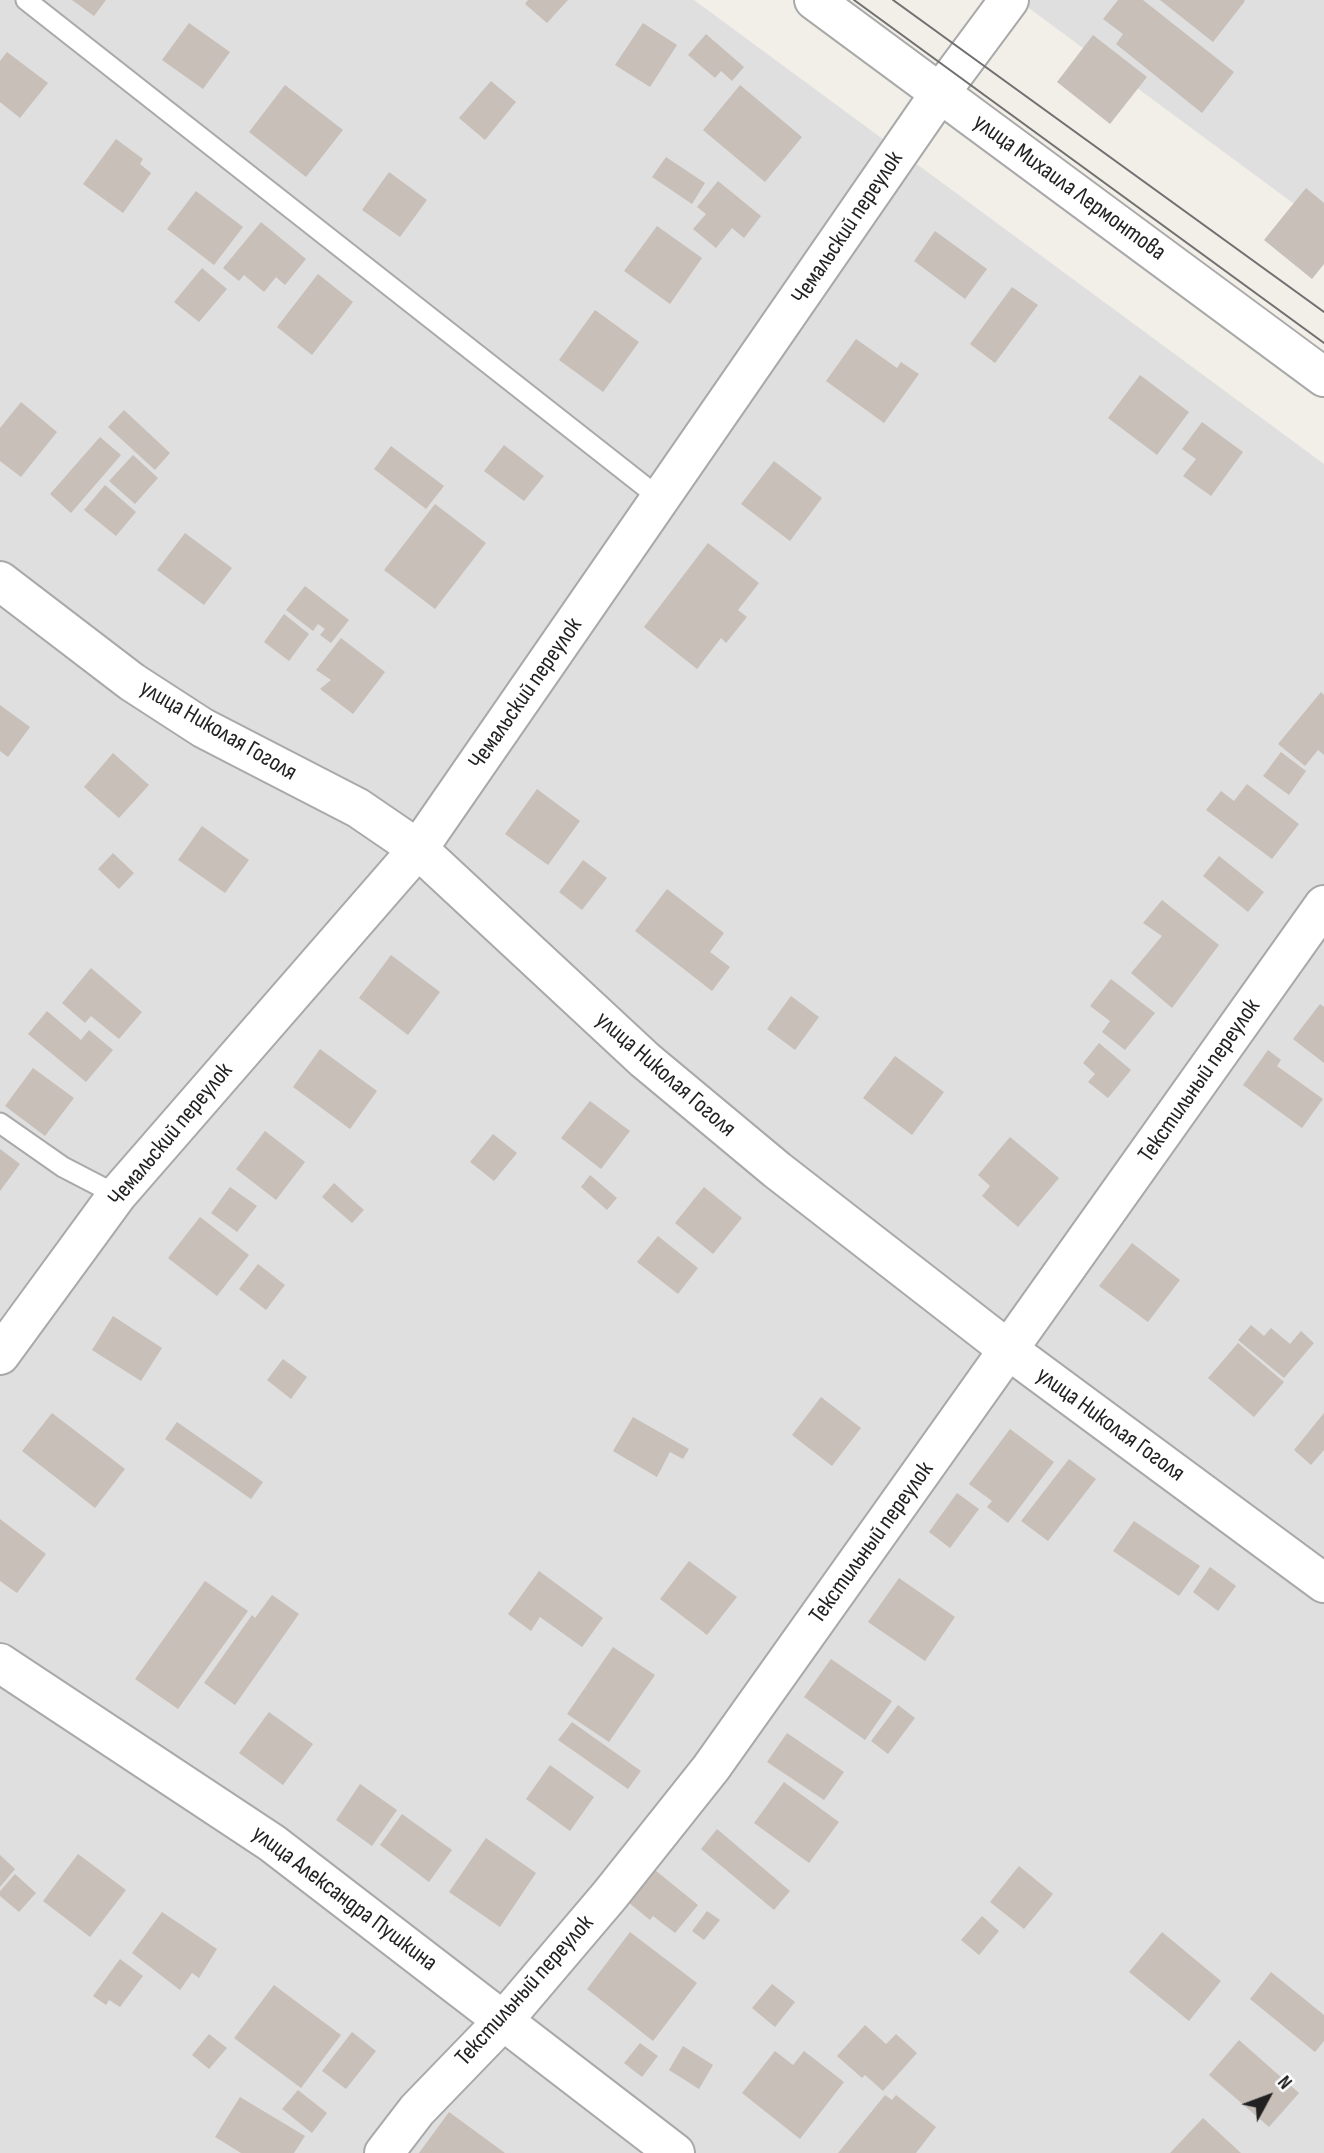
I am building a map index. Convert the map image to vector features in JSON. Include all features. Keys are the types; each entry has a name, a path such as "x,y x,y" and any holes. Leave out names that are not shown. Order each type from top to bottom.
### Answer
{"street":[{"name":"улица Михаила Лермонтова","path":"814,0 1324,377"},
{"name":"Чемальский переулок","path":"0,1355 117,1195 418,849 662,500 940,93 1009,0"},
{"name":"улица Николая Гоголя","path":"0,581 132,682 203,728 358,808 418,849 645,1060 777,1170 1010,1351 1324,1583"},
{"name":"Текстильный переулок","path":"384,2153 417,2110 503,2021 610,1895 711,1768 1010,1351 1324,905"},
{"name":"улица Александра Пушкина","path":"0,1663 272,1843 675,2153"}],"lane":[{"path":"26,0 662,500"},
{"path":"0,1123 63,1167 117,1195"}],"shaded area":[{"path":"0,0 694,0 1324,464 1324,2153 0,2153"},
{"path":"1018,0 1324,0 1324,226"}],"building":[{"path":"72,0 106,0 94,16"},
{"path":"528,0 568,0 547,23 525,4"},
{"path":"1118,0 1143,0 1234,72 1202,113 1116,44 1123,34 1103,19"},
{"path":"1160,0 1244,0 1245,1 1213,42"},
{"path":"189,23 230,52 203,89 162,60"},
{"path":"643,23 677,45 650,87 615,65"},
{"path":"706,34 744,67 732,81 721,71 715,78 688,55"},
{"path":"1093,35 1147,77 1110,124 1057,82"},
{"path":"7,52 48,83 20,118 0,102 0,61"},
{"path":"491,81 516,102 485,140 459,118"},
{"path":"285,85 343,130 306,177 249,132"},
{"path":"740,85 802,137 765,182 703,130"},
{"path":"116,139 143,159 140,164 151,173 123,213 83,184"},
{"path":"666,157 705,183 692,204 652,177"},
{"path":"389,172 427,200 400,237 362,210"},
{"path":"718,181 761,216 744,238 732,228 716,248 693,229 706,214 697,207"},
{"path":"1306,188 1324,203 1324,264 1312,279 1264,240"},
{"path":"196,191 243,227 214,265 167,229"},
{"path":"261,222 306,259 285,285 276,277 264,292 244,275 239,281 223,268"},
{"path":"657,226 702,258 670,304 624,271"},
{"path":"935,231 987,269 965,299 914,261"},
{"path":"202,268 227,289 199,322 174,302"},
{"path":"318,274 353,302 312,355 277,327"},
{"path":"1012,287 1038,305 995,363 970,344"},
{"path":"595,310 639,342 603,392 559,360"},
{"path":"856,339 897,368 901,362 919,374 884,423 826,381"},
{"path":"1140,375 1189,412 1157,455 1108,418"},
{"path":"21,402 57,432 21,477 0,461 0,428"},
{"path":"124,410 170,453 155,470 108,427"},
{"path":"1202,422 1243,452 1211,496 1183,476 1196,459 1182,449"},
{"path":"100,437 121,455 71,513 50,494"},
{"path":"504,445 544,476 524,501 484,471"},
{"path":"391,446 444,486 426,509 374,469"},
{"path":"133,455 158,478 135,504 109,481"},
{"path":"774,461 822,498 790,541 741,504"},
{"path":"105,485 136,512 116,536 84,510"},
{"path":"435,504 486,543 435,609 384,570"},
{"path":"185,533 232,568 204,605 157,570"},
{"path":"708,543 759,583 738,610 747,617 726,643 721,638 697,669 644,627"},
{"path":"305,586 349,620 331,643 320,635 325,629 318,624 313,631 286,610"},
{"path":"284,614 309,634 289,661 264,642"},
{"path":"341,638 385,672 353,714 320,689 331,680 316,670"},
{"path":"1321,692 1324,695 1324,755 1318,750 1305,766 1278,744"},
{"path":"0,705 30,727 8,757 0,751"},
{"path":"1281,752 1306,771 1289,795 1263,776"},
{"path":"113,753 149,785 119,818 84,787"},
{"path":"1247,784 1299,824 1272,859 1206,810 1221,791 1234,801"},
{"path":"537,789 580,821 548,865 505,834"},
{"path":"202,826 249,860 225,893 178,860"},
{"path":"113,853 134,873 119,889 98,869"},
{"path":"1219,856 1264,892 1248,912 1203,876"},
{"path":"583,860 607,878 582,910 559,892"},
{"path":"667,889 724,933 710,952 730,967 712,991 635,931"},
{"path":"1162,900 1219,945 1172,1008 1131,973 1162,936 1143,923"},
{"path":"391,955 440,992 408,1035 359,998"},
{"path":"91,968 142,1012 119,1039 91,1016 85,1023 62,1003"},
{"path":"1111,979 1155,1013 1125,1050 1102,1032 1110,1021 1090,1006"},
{"path":"791,996 819,1017 795,1050 767,1029"},
{"path":"1320,1004 1324,1007 1324,1063 1293,1039"},
{"path":"47,1011 81,1040 89,1030 113,1050 86,1082 28,1034"},
{"path":"1099,1043 1131,1070 1108,1098 1088,1082 1095,1074 1083,1063"},
{"path":"320,1049 377,1091 350,1129 293,1087"},
{"path":"1268,1050 1281,1060 1277,1066 1323,1099 1302,1128 1243,1085"},
{"path":"895,1056 944,1092 912,1135 863,1098"},
{"path":"33,1068 74,1098 45,1136 5,1106"},
{"path":"590,1101 630,1131 601,1169 561,1138"},
{"path":"265,1131 305,1162 276,1200 236,1169"},
{"path":"493,1134 517,1153 494,1181 470,1162"},
{"path":"1010,1137 1059,1178 1018,1227 982,1196 990,1186 978,1175"},
{"path":"0,1149 20,1164 0,1191"},
{"path":"590,1175 617,1198 607,1210 581,1187"},
{"path":"334,1183 364,1210 352,1223 322,1197"},
{"path":"230,1187 257,1206 237,1232 211,1213"},
{"path":"704,1187 742,1218 713,1254 675,1223"},
{"path":"200,1217 249,1255 217,1296 168,1258"},
{"path":"658,1236 698,1268 678,1294 637,1262"},
{"path":"1132,1243 1180,1280 1148,1322 1099,1286"},
{"path":"258,1264 285,1285 266,1310 239,1289"},
{"path":"113,1316 162,1348 141,1381 92,1350"},
{"path":"1251,1325 1264,1336 1271,1328 1290,1344 1301,1331 1314,1343 1284,1378 1238,1340"},
{"path":"1238,1343 1284,1382 1254,1417 1208,1378"},
{"path":"283,1359 307,1377 291,1399 267,1380"},
{"path":"821,1397 861,1428 832,1466 792,1435"},
{"path":"52,1413 125,1469 95,1508 22,1451"},
{"path":"1324,1413 1324,1450 1311,1465 1294,1450"},
{"path":"633,1417 689,1449 683,1459 670,1452 657,1477 613,1451"},
{"path":"177,1422 263,1482 251,1499 165,1439"},
{"path":"1010,1429 1054,1462 1008,1523 987,1507 992,1501 969,1484"},
{"path":"1069,1459 1096,1479 1048,1541 1021,1521"},
{"path":"957,1493 979,1509 950,1548 929,1532"},
{"path":"0,1519 46,1554 17,1593 0,1581"},
{"path":"1134,1521 1200,1566 1179,1596 1113,1551"},
{"path":"689,1561 737,1597 707,1635 660,1599"},
{"path":"1210,1567 1236,1586 1218,1611 1193,1592"},
{"path":"539,1571 603,1618 582,1647 540,1617 531,1631 508,1614"},
{"path":"899,1578 955,1617 925,1661 868,1622"},
{"path":"205,1581 248,1611 178,1709 135,1679"},
{"path":"272,1595 299,1614 235,1705 204,1683 252,1615 255,1618"},
{"path":"613,1647 655,1675 609,1742 567,1714"},
{"path":"831,1659 892,1701 865,1740 804,1697"},
{"path":"898,1705 915,1718 888,1754 871,1741"},
{"path":"269,1712 313,1744 283,1785 239,1753"},
{"path":"572,1722 641,1771 628,1789 558,1740"},
{"path":"787,1733 844,1772 824,1800 767,1762"},
{"path":"550,1765 594,1797 570,1831 526,1799"},
{"path":"784,1782 839,1822 809,1863 754,1823"},
{"path":"360,1784 397,1810 372,1846 336,1820"},
{"path":"402,1814 452,1850 429,1882 380,1845"},
{"path":"717,1829 790,1891 774,1910 701,1849"},
{"path":"486,1838 536,1873 500,1927 449,1892"},
{"path":"78,1854 126,1890 90,1937 43,1901"},
{"path":"0,1855 15,1869 0,1887"},
{"path":"1019,1866 1053,1894 1024,1929 990,1902"},
{"path":"655,1870 698,1905 675,1933 653,1916 650,1920 628,1902"},
{"path":"15,1874 36,1893 19,1912 0,1896 0,1891"},
{"path":"707,1911 720,1920 704,1940 692,1931"},
{"path":"162,1912 217,1949 199,1978 192,1973 180,1990 132,1953"},
{"path":"982,1916 999,1931 979,1955 961,1940"},
{"path":"630,1932 697,1983 653,2041 587,1989"},
{"path":"1162,1932 1221,1981 1189,2021 1129,1972"},
{"path":"120,1959 143,1976 120,2007 109,2000 106,2005 93,1996"},
{"path":"1271,1972 1324,2015 1324,2041 1315,2052 1250,1999"},
{"path":"772,1984 795,2002 775,2027 752,2008"},
{"path":"274,1985 341,2035 301,2088 234,2038"},
{"path":"865,2025 886,2044 896,2034 917,2053 883,2091 865,2075 862,2078 837,2056"},
{"path":"352,2032 376,2051 346,2089 322,2071"},
{"path":"209,2034 227,2048 209,2069 192,2055"},
{"path":"1239,2040 1299,2093 1269,2127 1209,2075"},
{"path":"640,2043 658,2056 642,2077 624,2063"},
{"path":"683,2046 713,2065 699,2089 669,2070"},
{"path":"775,2051 793,2065 804,2051 844,2082 800,2139 742,2093"},
{"path":"298,2090 327,2113 312,2133 282,2109"},
{"path":"885,2095 892,2100 896,2095 936,2127 916,2153 838,2153"},
{"path":"240,2097 305,2136 294,2153 241,2153 215,2137"},
{"path":"449,2112 505,2153 419,2153"},
{"path":"1203,2118 1241,2153 1170,2153"}],"tram line":[{"path":"854,0 1324,343"},
{"path":"893,0 1324,312"}]}
